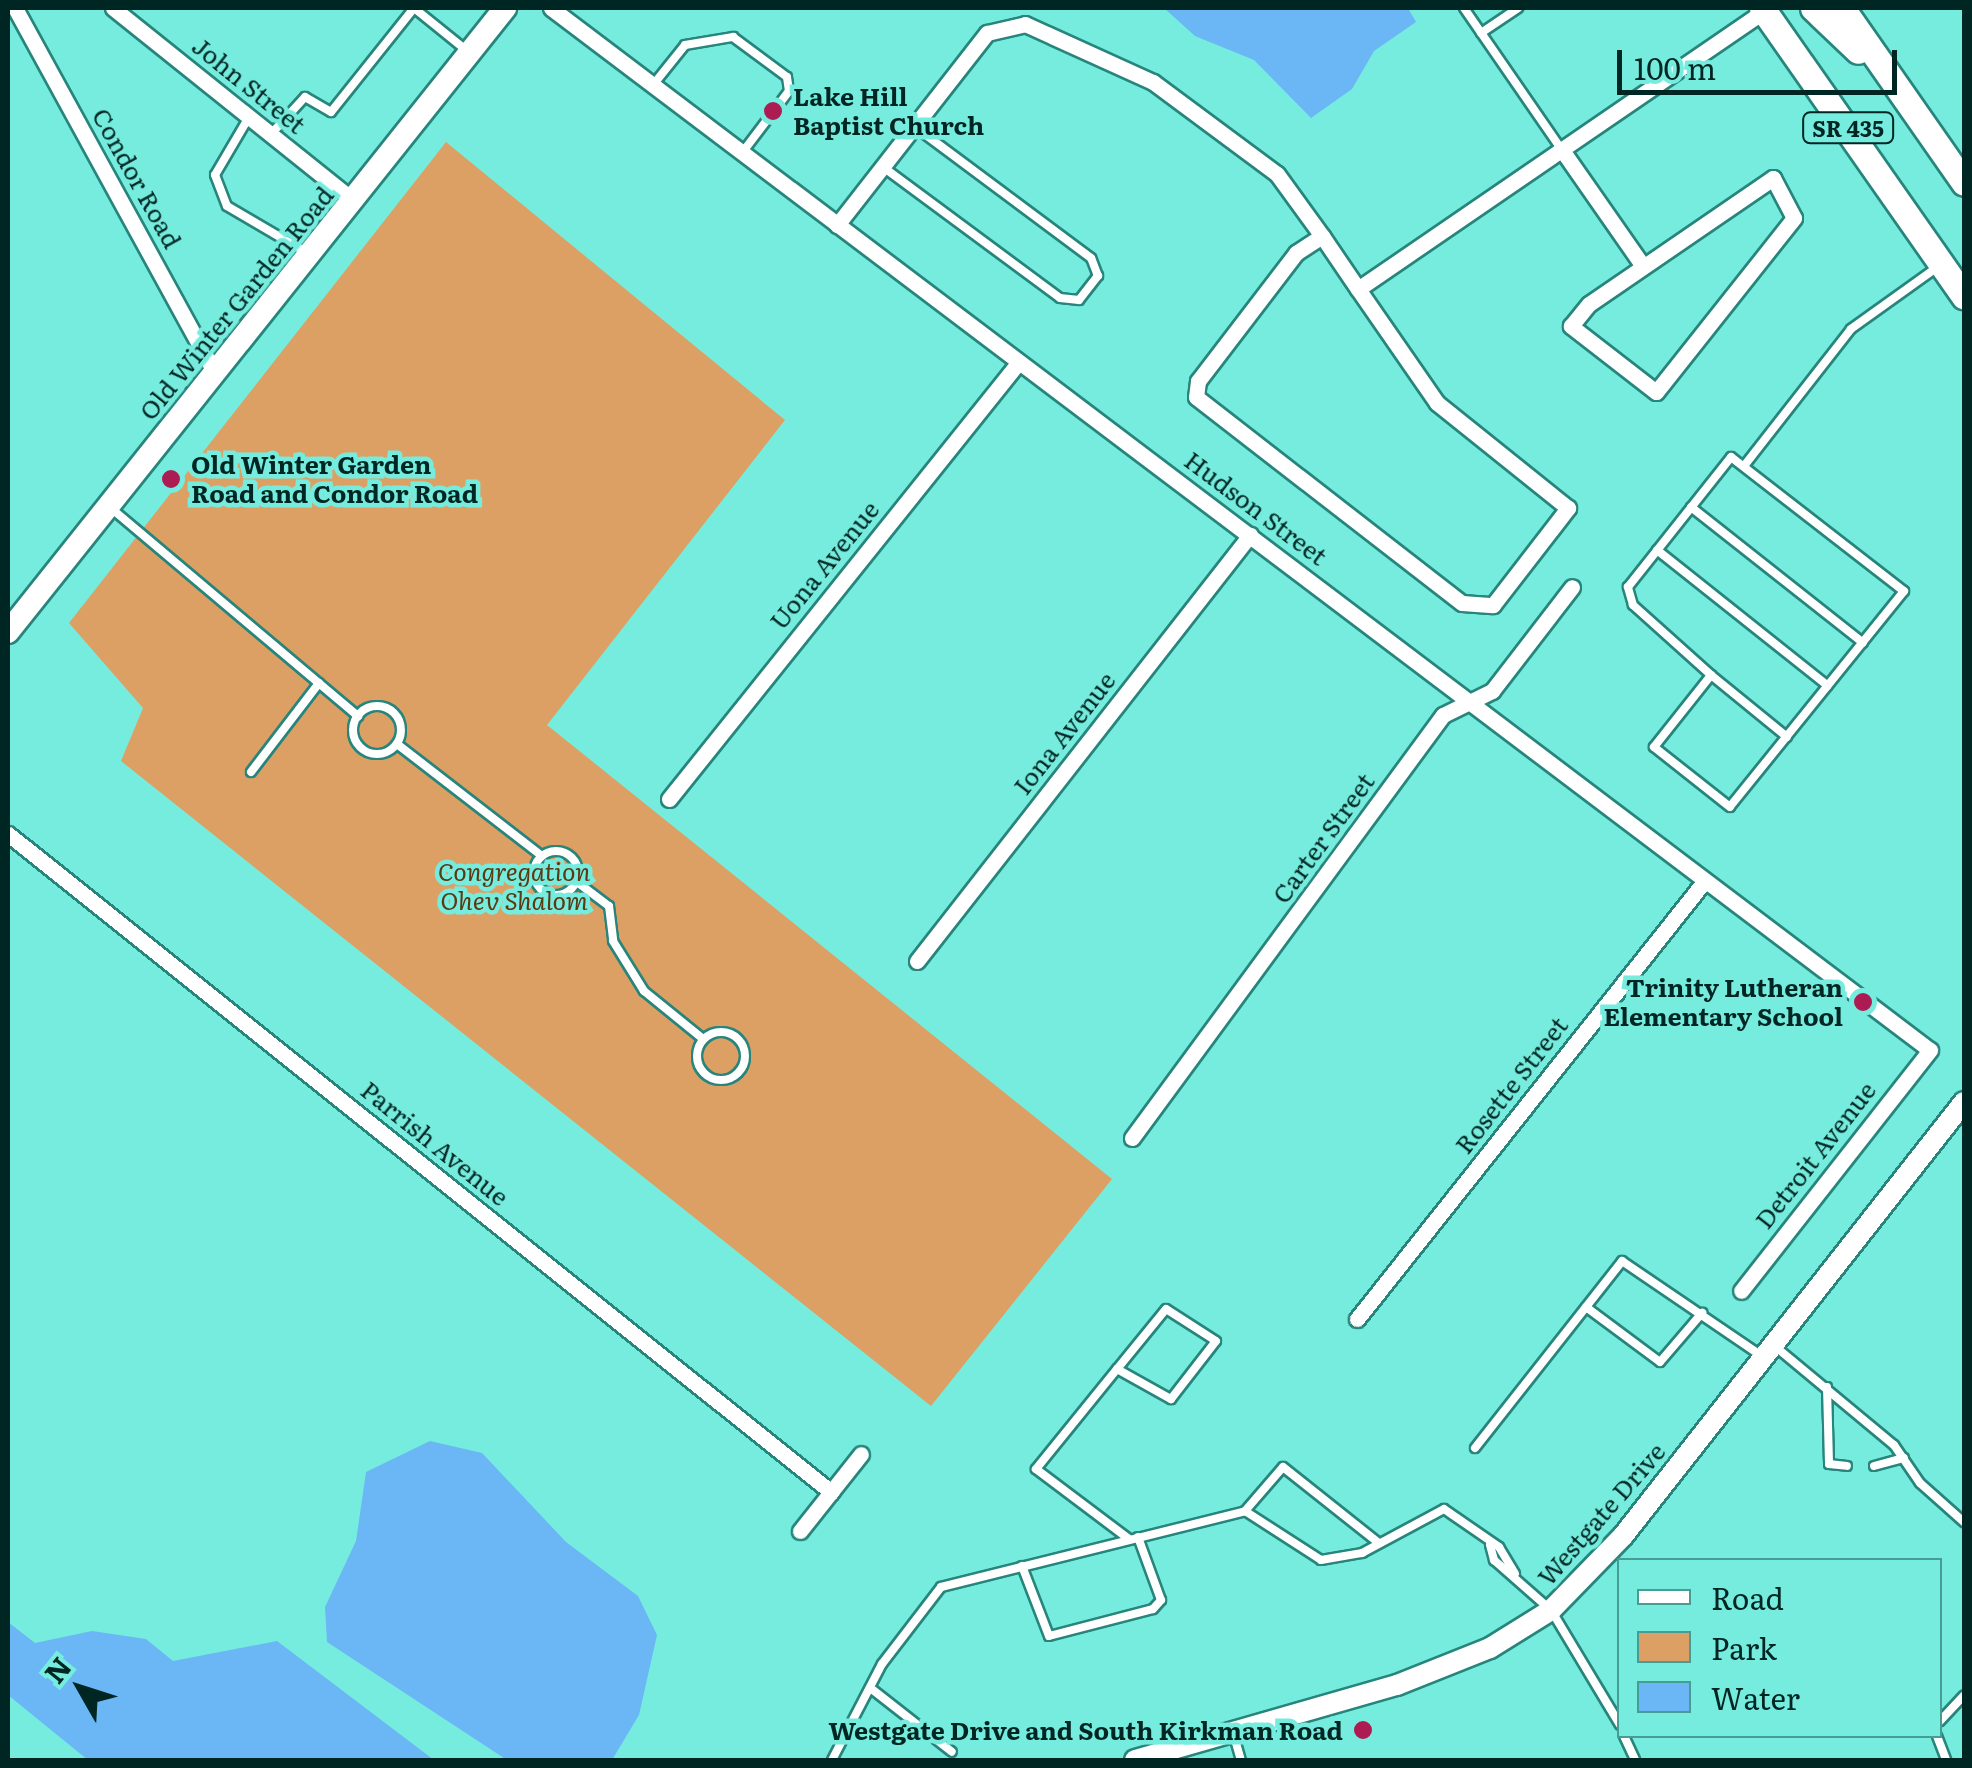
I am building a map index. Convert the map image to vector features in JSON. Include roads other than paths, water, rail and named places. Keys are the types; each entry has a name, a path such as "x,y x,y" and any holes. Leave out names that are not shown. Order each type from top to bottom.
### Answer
{"main road":[{"name":"Old Winter Garden Road","path":"8,632 505,8"},
{"path":"1813,8 1925,126"},
{"name":"SR 435","path":"1842,8 1964,183"},
{"name":"SR 435","path":"1766,9 1964,296"}],"street":[{"name":"Condor Road","path":"15,8 216,373"},
{"name":"John Street","path":"114,8 354,201"},
{"name":"Hudson Street","path":"551,8 1250,535 1703,883 1930,1050"},
{"path":"1358,289 1766,9"},
{"path":"837,225 987,33 1025,24 1142,74 1277,174 1322,236 1436,403 1568,508 1493,605 1462,604 1196,397 1198,381 1296,253 1322,236"},
{"path":"1562,150 1643,266"},
{"path":"1773,178 1793,204 1785,232 1656,392 1571,326 1643,266 1773,178"},
{"name":"Uona Avenue","path":"669,799 1018,363"},
{"name":"Iona Avenue","path":"917,961 1250,535"},
{"name":"Carter Street","path":"1132,1138 1443,715 1492,690 1572,587"},
{"name":"Parrish Avenue","path":"8,834 831,1492"},
{"name":"Rosette Street","path":"1357,1318 1703,883"},
{"name":"Detroit Avenue","path":"1740,1291 1930,1050"},
{"name":"Westgate Drive","path":"1136,1760 1397,1685 1490,1648 1551,1610 1623,1536 1964,1102"},
{"path":"800,1531 861,1454"}],"lane":[{"path":"271,134 305,97 332,112 414,8 470,53"},
{"path":"1464,8 1562,150"},
{"path":"1481,32 1518,8"},
{"path":"653,86 685,45 733,37 787,76 789,91 742,154"},
{"path":"249,116 216,175 226,206 310,256"},
{"path":"883,167 1060,298 1079,300 1098,276 1091,258 914,126"},
{"path":"1744,466 1852,329 1942,263"},
{"path":"1711,675 1654,747 1730,807 1787,737 1863,643 1904,591 1731,456 1628,587 1632,605 1787,737"},
{"path":"108,506 358,716"},
{"path":"1691,507 1863,643"},
{"path":"1657,550 1828,686"},
{"path":"250,772 318,683"},
{"path":"397,744 365,752 353,731 358,716 371,707 393,712 397,744 542,856 570,855 577,882 609,906 613,940 644,991 703,1040 704,1074 718,1080 740,1072 744,1048 734,1035 703,1040"},
{"path":"542,856 534,876 546,893 577,882"},
{"path":"1474,1448 1622,1261 1827,1388 1904,1458 1964,1522"},
{"path":"1586,1307 1660,1362 1702,1313"},
{"path":"1022,1566 1044,1631 1084,1627 1161,1600 1133,1538 1036,1469 1166,1308 1216,1340 1170,1399 1117,1369"},
{"path":"1827,1388 1829,1464 1847,1466"},
{"path":"1874,1466 1904,1458"},
{"path":"832,1760 872,1690 941,1587 1245,1511 1283,1467 1379,1543"},
{"path":"1245,1511 1320,1560 1379,1543 1444,1509 1490,1545 1551,1610 1617,1720"},
{"path":"872,1690 952,1752"},
{"path":"1942,1718 1964,1694"},
{"path":"1233,1732 1240,1760"}],"water":[{"path":"1164,8 1408,8 1416,22 1374,51 1352,89 1311,118 1254,60 1195,36"},
{"path":"430,1441 482,1453 566,1542 638,1596 657,1635 639,1715 612,1760 507,1760 327,1642 325,1607 356,1541 366,1472"},
{"path":"8,1622 35,1643 92,1631 146,1639 173,1661 277,1641 434,1760 88,1760 8,1695"}],"place":[{"name":"Lake Hill Baptist Church","path":"773,111"},
{"name":"Old Winter Garden Road and Condor Road","path":"171,479"},
{"name":"Trinity Lutheran Elementary School","path":"1863,1002"},
{"name":"Westgate Drive and South Kirkman Road","path":"1363,1730"}],"park label":[{"name":"Congregation Ohev Shalom","path":"514,886"}]}
